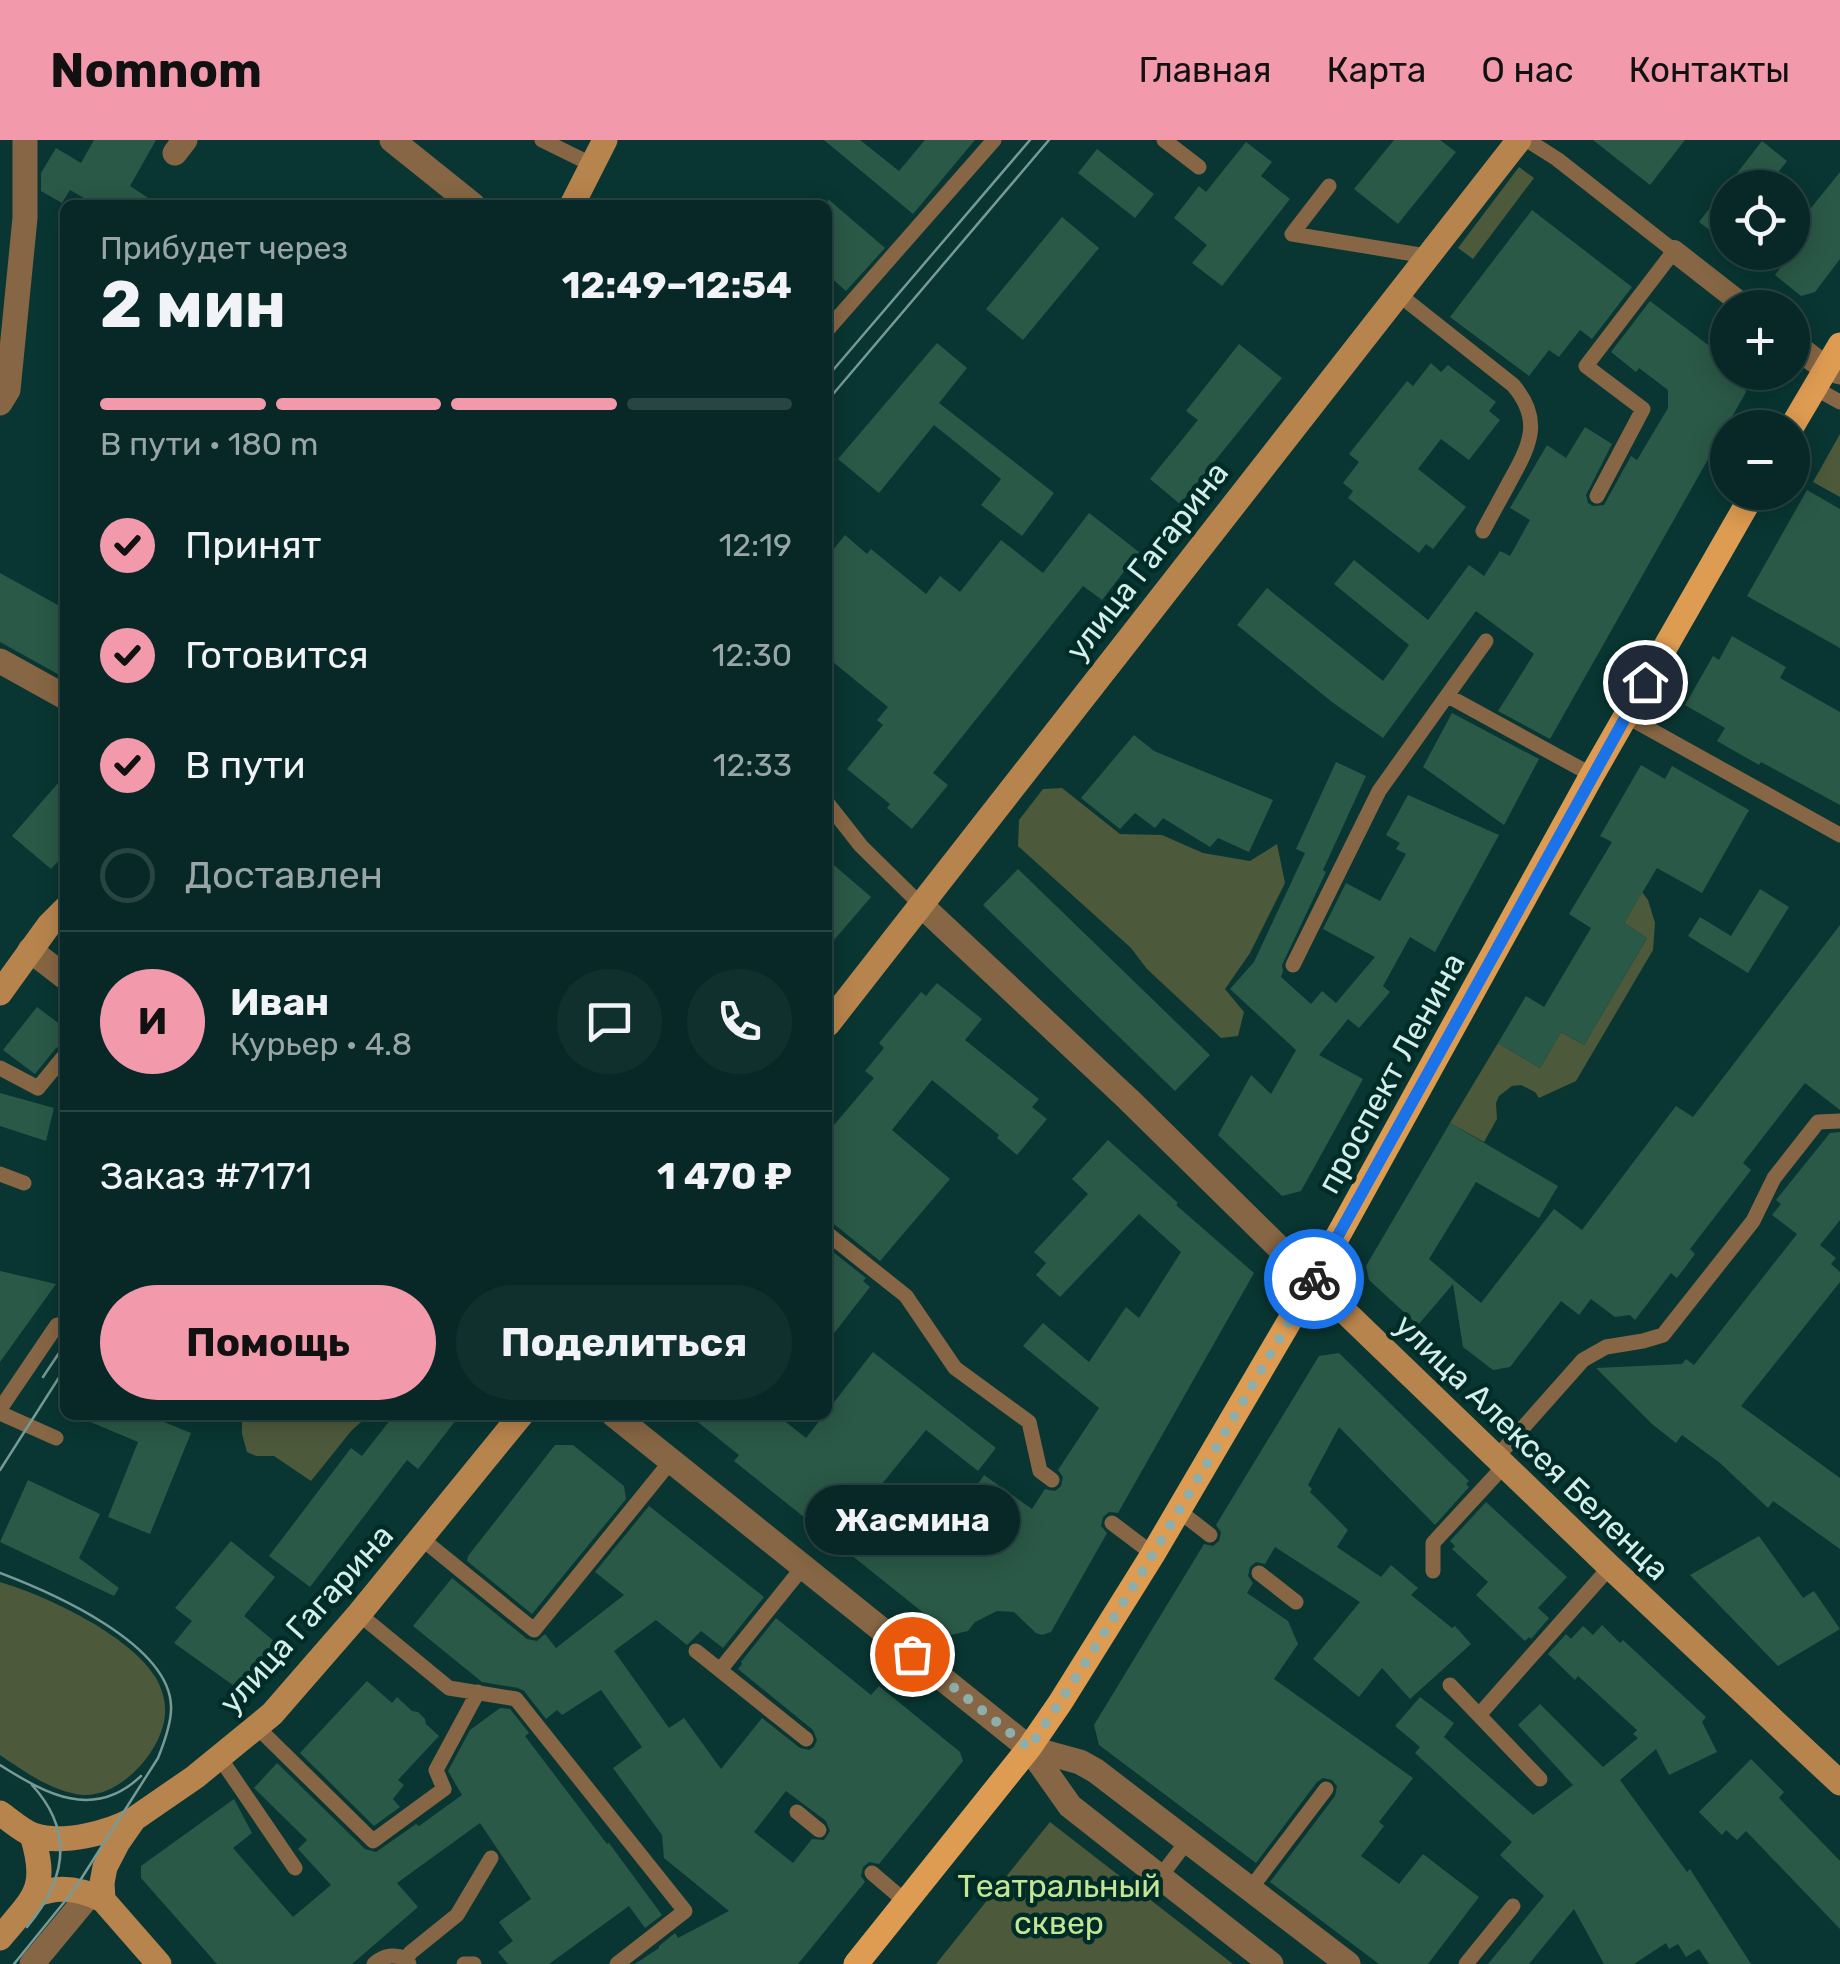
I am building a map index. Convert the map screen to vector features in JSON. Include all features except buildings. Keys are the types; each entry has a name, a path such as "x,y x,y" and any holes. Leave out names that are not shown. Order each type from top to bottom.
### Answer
{"main road":[{"path":"575,200 605,140"},
{"name":"улица Гагарина","path":"832,1019 1519,140"},
{"path":"1802,410 1826,376 1840,345"},
{"name":"проспект Ленина","path":"856,1964 1029,1748 1153,1554 1313,1281 1592,775 1744,510"},
{"path":"0,993 60,915"},
{"name":"улица Алексея Беленца","path":"1313,1281 1840,1783"},
{"name":"улица Гагарина","path":"96,1897 118,1842 134,1819 220,1758 291,1693 517,1420"},
{"path":"0,1813 32,1835 50,1838 88,1836 134,1819"},
{"path":"0,1938 36,1895 39,1856 32,1835"},
{"path":"36,1895 56,1888 96,1897 159,1964"}],"street":[{"path":"0,403 8,390 23,237 25,140"},
{"path":"392,140 467,200"},
{"path":"1674,251 1724,290"},
{"path":"0,661 60,694"},
{"name":"улица Алексея Беленца","path":"922,905 1313,1281"},
{"path":"30,950 60,974"},
{"path":"620,1420 1029,1748 1070,1806 1272,1964"},
{"path":"1029,1748 1096,1770 1251,1888 1336,1960"},
{"path":"32,1964 96,1897"}],"lane":[{"path":"542,140 593,165"},
{"path":"832,323 994,140"},
{"path":"1164,140 1199,167"},
{"path":"1528,140 1674,251 1586,366 1644,409 1598,496"},
{"path":"1329,186 1292,234 1426,256"},
{"path":"1397,294 1514,386 1526,400 1532,434 1483,531"},
{"path":"1826,376 1840,402"},
{"path":"1293,965 1379,791 1486,641"},
{"path":"1448,696 1592,775"},
{"path":"1626,716 1840,835"},
{"path":"832,809 861,846 922,905"},
{"path":"0,1068 38,1088 60,1061"},
{"path":"1432,1571 1433,1542 1583,1360 1606,1347 1643,1342 1663,1334 1753,1221 1774,1178 1818,1122 1840,1122"},
{"path":"0,1174 24,1183"},
{"path":"832,1237 906,1296 955,1368 1029,1422 1040,1471 1052,1480"},
{"path":"56,1438 0,1411 57,1325"},
{"path":"422,1539 534,1630 671,1461"},
{"path":"1179,1511 1210,1535"},
{"path":"1112,1524 1153,1554"},
{"path":"720,1670 803,1567"},
{"path":"1479,1716 1610,1567"},
{"path":"1259,1573 1296,1602"},
{"path":"359,1614 449,1688 516,1698 685,1911 616,1964"},
{"path":"696,1651 806,1739"},
{"path":"1450,1685 1540,1779"},
{"path":"257,1728 373,1842 444,1788 436,1770 478,1692"},
{"path":"220,1758 295,1868"},
{"path":"1251,1888 1326,1789"},
{"path":"797,1812 819,1830"},
{"path":"1160,1877 1188,1840"},
{"path":"374,1964 383,1956 396,1955 408,1961 416,1948 458,1914 491,1858"},
{"path":"872,1873 906,1902"},
{"path":"1466,1964 1513,1906"},
{"path":"464,1964 474,1964"}],"green space":[{"path":"1519,167 1534,178 1473,259 1458,248"},
{"path":"1840,434 1840,497 1813,482"},
{"path":"1062,788 1120,834 1162,835 1203,853 1250,861 1277,844 1285,883 1250,953 1225,989 1244,1012 1238,1036 1221,1038 1147,969 1131,948 1018,846 1019,820 1043,789"},
{"path":"1642,892 1655,923 1653,950 1576,1081 1539,1098 1521,1085 1512,1086 1499,1096 1497,1119 1484,1142 1450,1123 1498,1043 1540,1068 1561,1032 1584,1045 1647,938 1624,923"},
{"path":"242,1420 363,1420 311,1481 274,1456 247,1452"},
{"path":"0,1582 63,1607 108,1632 144,1662 156,1678 165,1704 157,1742 138,1769 112,1788 83,1795 61,1790 0,1755"},
{"name":"Театральный сквер","path":"1050,1822 1233,1964 936,1964"}],"tram line":[{"path":"832,371 1030,140"},
{"path":"832,395 1049,140"},
{"path":"43,1377 60,1352"},
{"path":"0,1470 60,1376"},
{"path":"0,1573 76,1607 129,1641 165,1683 171,1706 158,1758 74,1890 14,1964"},
{"path":"0,1765 52,1793 88,1800 123,1790 141,1776"},
{"path":"27,1927 50,1892 60,1856 55,1820 32,1785"}],"way so far":[{"path":"912,1654 1029,1748 1166,1532 1314,1279"}],"place":[{"name":"Жасмина","path":"912,1654"}],"route":[{"path":"1314,1279 1645,682"}]}
